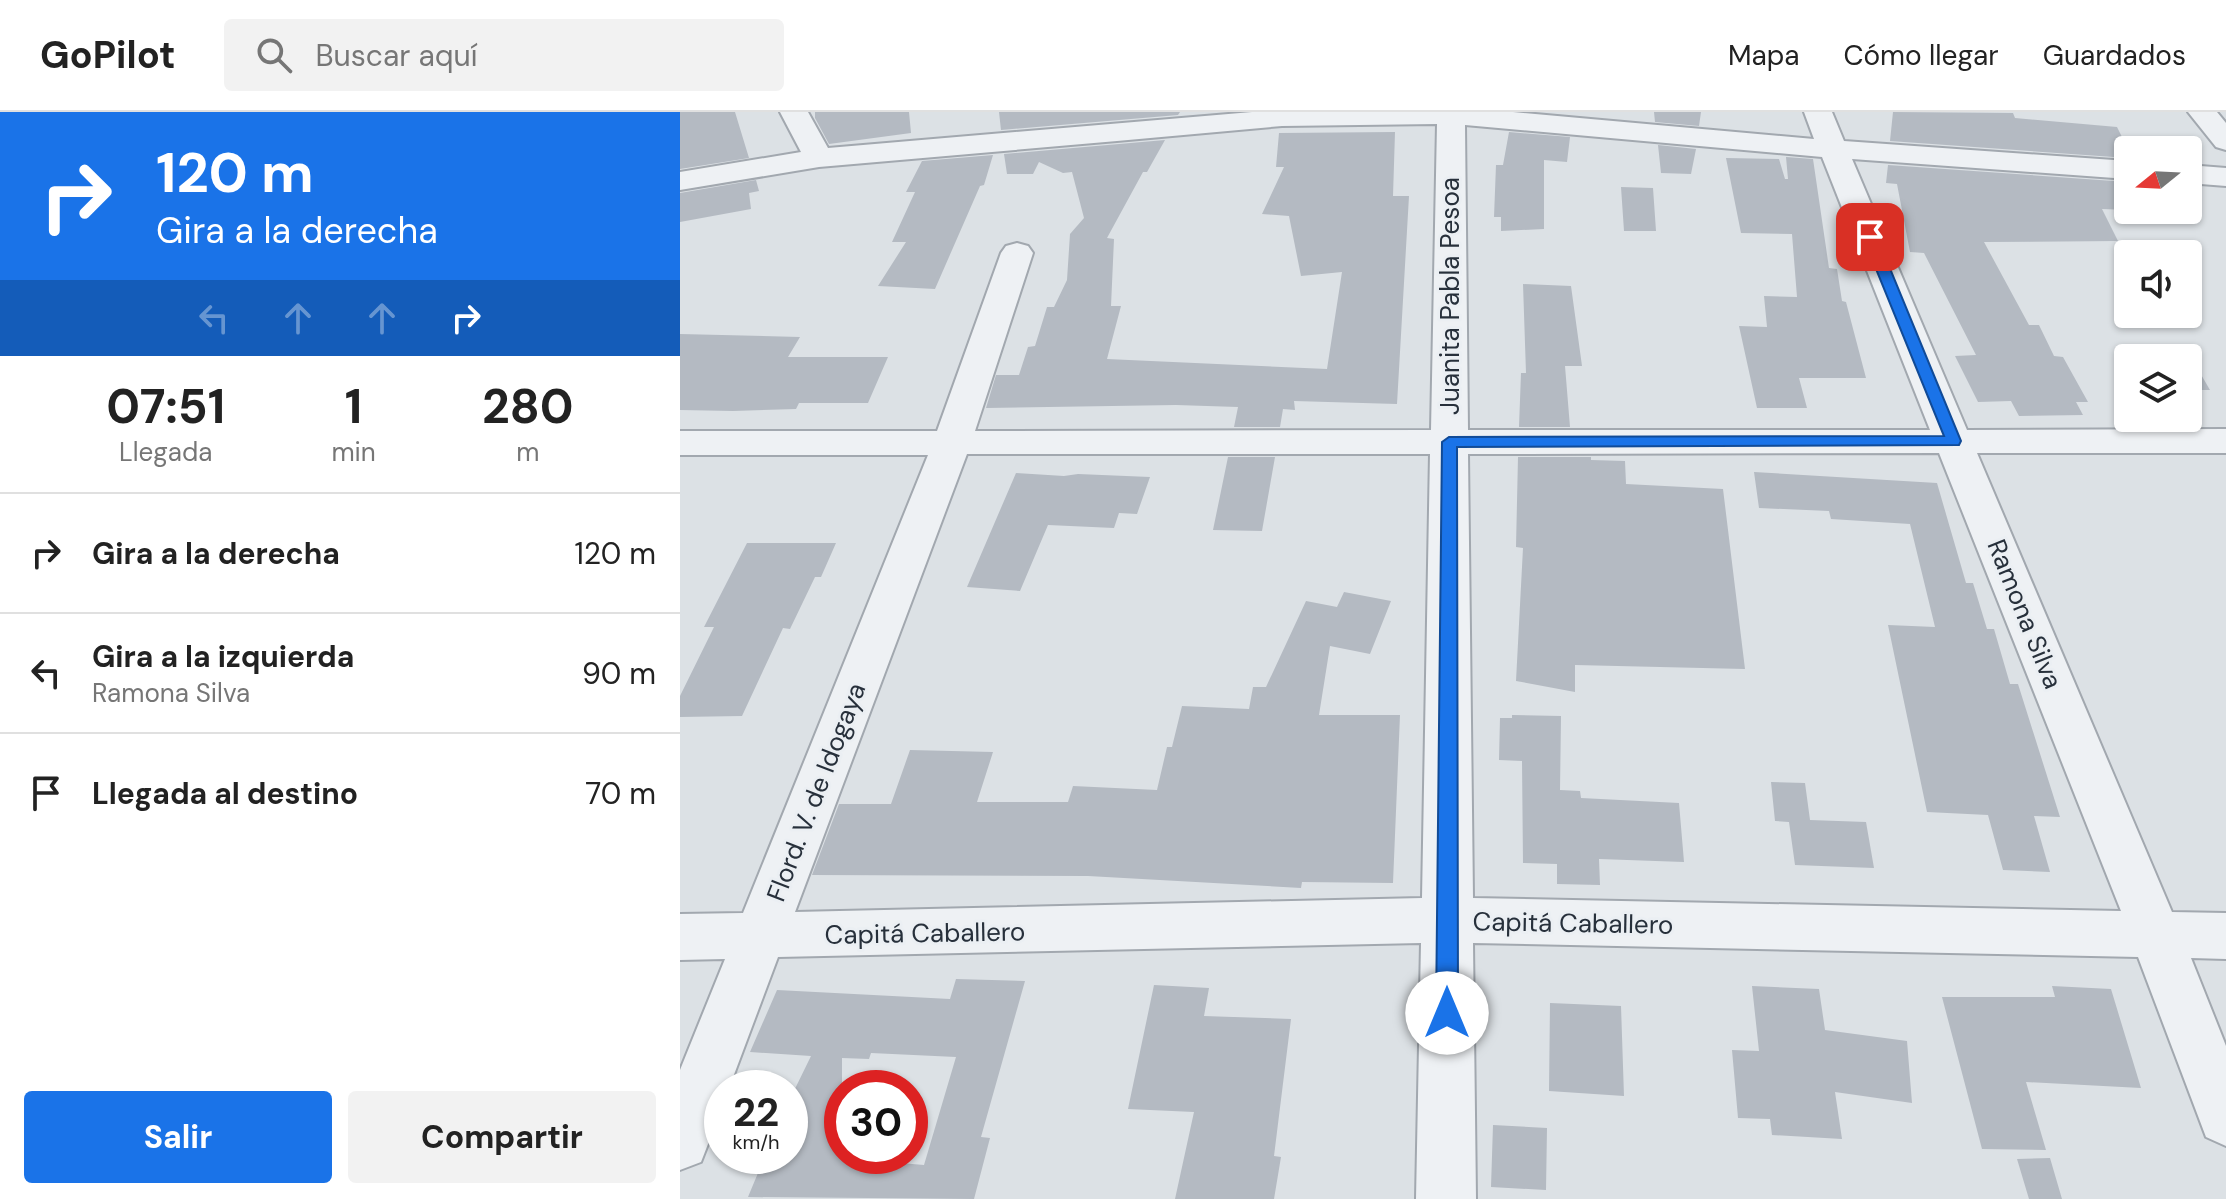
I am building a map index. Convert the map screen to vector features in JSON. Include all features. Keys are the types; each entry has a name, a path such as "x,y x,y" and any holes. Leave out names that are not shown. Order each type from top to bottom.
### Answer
{"street":[{"path":"794,112 819,158"},
{"path":"2202,112 2226,141"},
{"path":"680,181 819,158 1114,122 1451,113 1826,131 2114,168"},
{"name":"Juanita Pabla Pesoa","path":"1446,1199 1451,113"},
{"name":"Ramona Silva","path":"1826,131 2156,935 2226,1118"},
{"path":"2202,175 2226,177"},
{"name":"Flord. V. de Idogaya","path":"680,1142 952,443 1017,253"},
{"path":"680,443 2226,441"},
{"name":"Capitá Caballero","path":"680,937 1447,920 2226,936"}],"building":[{"path":"680,112 735,112 749,158 680,169"},
{"path":"815,112 909,112 911,133 829,144 815,118"},
{"path":"999,112 1180,112 1178,115 1001,130"},
{"path":"1654,112 1701,112 1699,126 1655,122"},
{"path":"1893,112 2013,113 2015,118 2117,127 2122,136 2114,136 2114,157 1890,141"},
{"path":"1395,132 1393,196 1409,196 1397,404 1294,401 1295,410 1283,409 1280,427 1234,427 1238,407 986,408 996,375 1019,375 1028,347 1035,346 1047,307 1054,307 1067,280 1070,234 1084,218 1072,172 1063,173 1039,162 1033,174 1007,174 1004,154 1165,140 1147,172 1143,172 1107,238 1114,239 1111,306 1121,306 1107,359 1327,369 1342,272 1301,276 1289,216 1262,214 1284,167 1276,167 1279,133"},
{"path":"1509,132 1570,137 1567,162 1544,160 1544,229 1501,231 1501,217 1494,217 1496,165 1503,165"},
{"path":"1658,145 1696,149 1691,174 1661,173"},
{"path":"993,155 984,185 980,186 935,289 878,286 906,242 892,242 915,192 906,192 922,161"},
{"path":"1786,157 1813,159 1829,268 1837,269 1842,301 1846,302 1866,378 1799,378 1807,408 1757,408 1739,326 1767,327 1764,296 1797,297 1792,234 1741,233 1726,158 1779,159 1785,179 1788,179"},
{"path":"1888,165 2114,181 2114,209 2102,209 2118,240 1984,242 2029,325 2039,325 2054,356 2063,357 2088,402 2076,402 2083,415 2019,416 2011,401 1978,402 1955,356 1976,355 1924,253 1910,252 1897,184 1886,183"},
{"path":"756,180 759,191 749,193 751,209 680,222 680,193"},
{"path":"1621,187 1653,188 1656,231 1624,231"},
{"path":"1523,284 1571,286 1582,366 1565,366 1570,427 1519,427 1521,373 1526,373"},
{"path":"680,334 800,337 788,357 888,357 868,403 799,403 796,409 680,410"},
{"path":"2202,376 2210,390 2202,390"},
{"path":"1228,457 1275,457 1262,531 1213,530"},
{"path":"1518,457 1591,457 1591,460 1625,461 1626,484 1723,489 1745,669 1575,665 1575,692 1516,681 1523,548 1516,547"},
{"path":"1754,472 1937,483 1966,583 1973,583 1987,629 1994,629 2010,684 2018,684 2060,817 2034,816 2050,872 2003,870 1988,815 1927,812 1888,625 1935,627 1910,524 1831,519 1829,511 1759,508"},
{"path":"1016,473 1150,477 1137,514 1119,513 1114,528 1048,525 1020,591 967,587"},
{"path":"747,543 836,543 821,577 815,577 790,629 783,628 742,716 680,717 680,696 714,627 704,627"},
{"path":"1344,592 1391,601 1370,654 1330,646 1319,715 1400,715 1393,883 1302,882 1301,888 1088,876 812,875 839,804 891,804 910,750 993,752 977,802 1068,802 1073,786 1157,790 1167,747 1172,747 1182,706 1249,709 1253,687 1266,687 1306,601 1337,607"},
{"path":"1512,715 1561,716 1560,790 1580,791 1581,798 1679,803 1684,862 1599,859 1600,885 1557,884 1557,864 1523,863 1522,761 1499,760 1500,718 1512,718"},
{"path":"1771,782 1805,783 1810,820 1866,822 1874,868 1795,865 1789,822 1775,821"},
{"path":"956,979 1025,981 981,1137 990,1138 974,1199 748,1197 758,1174 808,1174 808,1070 804,1070 811,1056 750,1052 777,990 950,999"},
{"path":"1154,985 1209,988 1204,1016 1291,1019 1274,1156 1281,1157 1274,1199 1175,1199 1194,1112 1128,1109"},
{"path":"1752,986 1819,989 1825,1030 1907,1041 1912,1103 1835,1092 1842,1139 1772,1135 1770,1119 1738,1118 1732,1050 1759,1051"},
{"path":"2052,986 2111,989 2141,1088 2026,1082 2046,1150 1982,1149 1942,997 2055,997"},
{"path":"1550,1003 1621,1006 1624,1096 1549,1091"},
{"path":"1493,1125 1547,1128 1546,1190 1491,1187"},
{"path":"2050,1158 2062,1199 2029,1199 2017,1159"}],"route":[{"path":"1447,1013 1449,442 1954,441 1870,237"}]}
